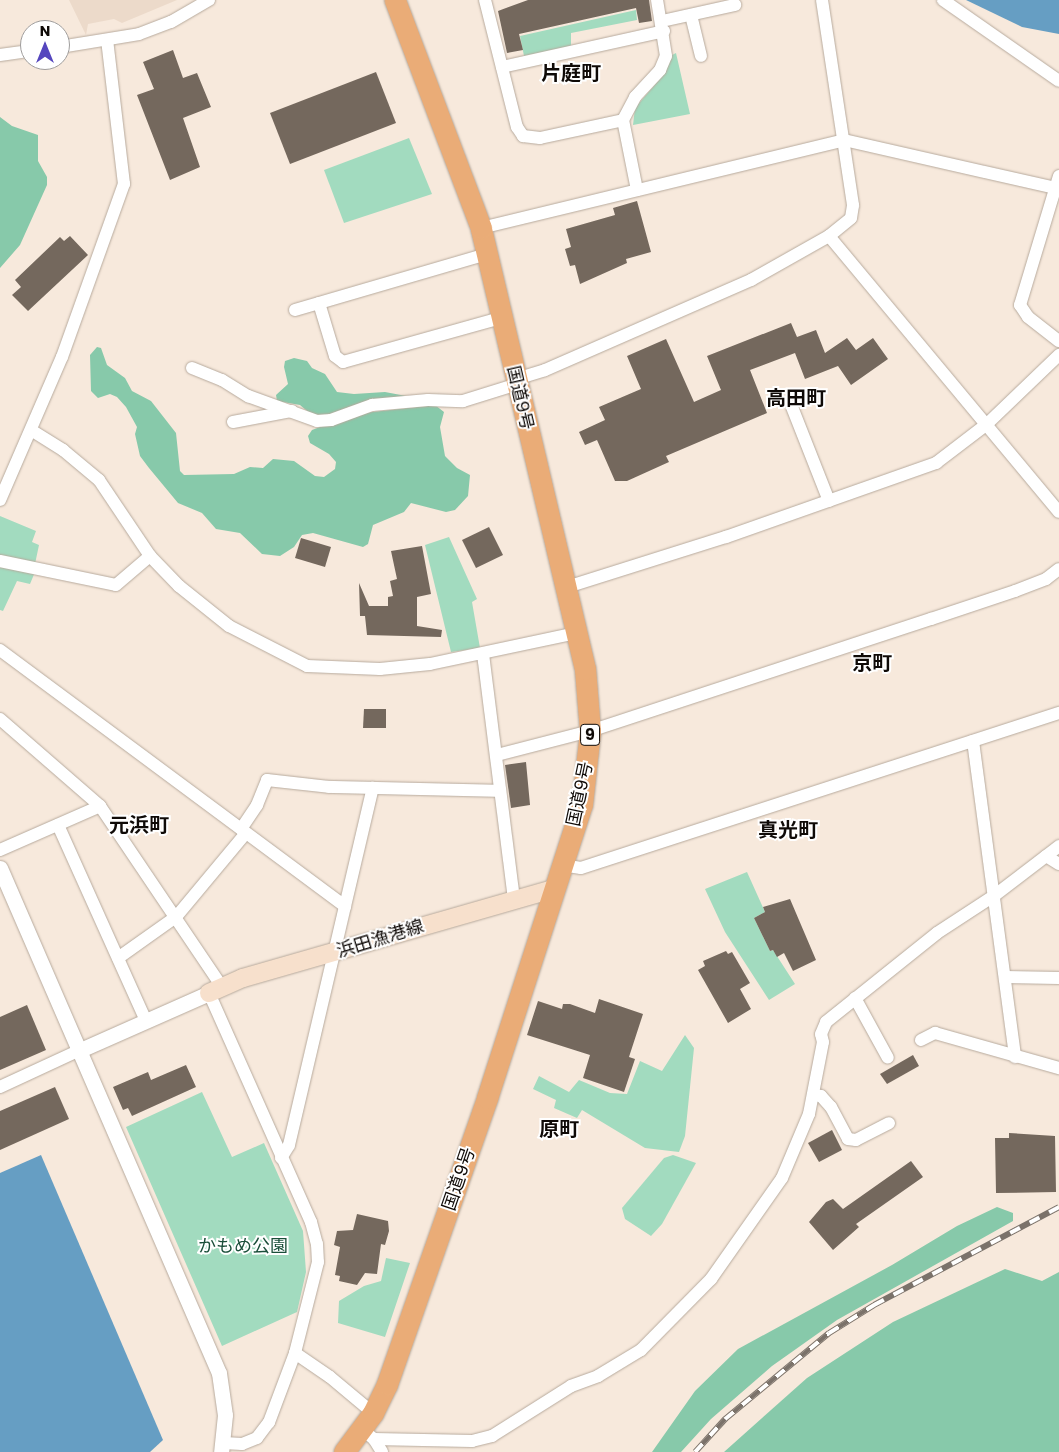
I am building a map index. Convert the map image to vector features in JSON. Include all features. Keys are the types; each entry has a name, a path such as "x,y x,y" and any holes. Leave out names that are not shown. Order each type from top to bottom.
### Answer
{"highway":[{"name":"国道9号","path":"344,1452 370,1427 387,1384 478,1123 582,804 590,731 585,669 564,588 481,228 395,0"}],"main road":[{"name":"浜田漁港線","path":"215,990 243,978 332,954 514,899 553,890"}],"street":[{"path":"70,46 107,40 158,27 209,0"},
{"path":"485,0 517,127 523,136 540,138 623,120"},
{"path":"637,190 623,120 635,97 663,63 667,47 657,0"},
{"path":"192,368 222,380 248,396 317,421 331,420 372,405 428,400 463,401 545,370 744,283 829,236 853,214 844,140 822,0"},
{"path":"943,0 1059,81"},
{"path":"502,66 663,26 691,15 735,5"},
{"path":"691,15 701,56"},
{"path":"0,500 62,357 124,184 107,40"},
{"path":"0,56 20,53"},
{"path":"481,228 844,140 1058,184 1020,306 1028,317 1059,341"},
{"path":"829,236 1059,512"},
{"path":"295,310 486,254"},
{"path":"319,303 336,356 343,362 501,318"},
{"path":"564,588 726,538 936,463 987,424 1059,355"},
{"path":"792,407 829,501"},
{"path":"233,422 292,411"},
{"path":"31,430 63,450 98,480 150,556 215,617 306,666 380,669 484,654 576,632"},
{"path":"0,561 116,585 150,556"},
{"path":"497,755 590,731 1015,591 1046,579 1059,569"},
{"path":"0,650 345,906"},
{"path":"484,654 514,899"},
{"path":"562,865 581,868 1059,712"},
{"path":"0,719 100,806 176,918 215,990 281,1158 318,1244 318,1262 295,1353 269,1422 257,1438 242,1444 222,1448 224,1395 219,1374 0,868"},
{"path":"973,741 995,895 1015,1057"},
{"path":"118,958 176,918 243,831 257,805 267,780 373,788 500,791"},
{"path":"281,1158 289,1146 332,954 373,788"},
{"path":"0,850 100,806"},
{"path":"58,824 146,1020"},
{"path":"370,1427 472,1441 492,1436 571,1386 598,1376 641,1350 711,1279 757,1218 782,1178 803,1134 823,1042 821,1034 826,1022 936,933 995,895 1059,846"},
{"path":"1046,856 1059,864"},
{"path":"1005,977 1059,978"},
{"path":"0,1087 215,990"},
{"path":"855,998 888,1058"},
{"path":"921,1040 935,1033 1059,1068"},
{"path":"813,1094 820,1096 830,1107 848,1139 856,1140 888,1123"},
{"path":"295,1353 330,1377 370,1427 382,1452"}],"shaded area":[{"path":"69,0 177,0 122,23 114,19 88,24 86,35"}],"green space":[{"path":"636,10 637,20 571,33 571,46 524,56 520,36"},
{"path":"676,53 690,114 633,125 635,108 664,74 672,55"},
{"path":"0,117 12,126 38,135 38,161 47,177 47,185 20,245 0,268"},
{"path":"409,138 432,194 344,223 324,170"},
{"path":"97,347 101,348 107,365 125,378 132,391 151,401 176,433 180,471 184,475 234,474 250,467 263,468 273,459 294,461 315,476 324,477 335,469 336,462 329,454 310,443 308,436 312,430 354,414 435,405 444,412 440,427 445,456 457,468 470,475 468,496 455,510 446,512 411,503 404,512 373,525 368,544 363,547 313,533 302,535 294,547 280,556 262,554 240,533 216,529 202,513 178,503 149,468 140,456 135,434 137,427 126,407 117,397 110,394 98,398 91,391 90,355"},
{"path":"294,358 307,361 312,368 325,374 337,392 354,394 385,392 406,396 339,414 313,416 300,405 277,401 276,395 288,384 284,367 285,361"},
{"path":"0,516 36,531 32,542 39,545 35,564 0,557"},
{"path":"449,537 477,599 472,602 480,648 451,652 425,545"},
{"path":"0,564 35,572 30,584 17,581 3,611 0,610"},
{"path":"747,872 765,912 754,918 770,951 773,950 795,984 769,1000 725,932 705,889"},
{"path":"685,1035 694,1048 685,1136 679,1152 645,1148 582,1110 577,1118 554,1108 556,1100 533,1089 539,1076 569,1092 579,1080 610,1093 627,1094 640,1061 662,1071"},
{"name":"かもめ公園","path":"202,1092 232,1157 264,1143 303,1231 306,1272 297,1312 222,1346 126,1127"},
{"path":"673,1155 696,1163 662,1224 651,1236 625,1219 622,1208 664,1158"},
{"path":"997,1207 1013,1213 1013,1221 837,1320 772,1366 711,1419 681,1452 652,1452 695,1391 738,1349 892,1265 957,1226"},
{"path":"386,1258 410,1263 385,1337 338,1323 339,1301 364,1286 381,1281"},
{"path":"1005,1269 1042,1281 1059,1272 1059,1452 724,1452 807,1378 893,1322"}],"water":[{"path":"966,0 1059,0 1059,34 1022,27"},
{"path":"41,1155 163,1440 150,1452 0,1452 0,1173"}],"building":[{"path":"528,0 649,0 652,21 639,23 636,8 519,34 523,50 507,53 498,11"},
{"path":"173,50 183,78 197,73 211,107 183,118 200,167 170,180 137,95 154,89 143,62"},
{"path":"376,72 396,123 290,164 270,113"},
{"path":"637,201 651,252 626,259 627,263 580,284 575,265 570,266 565,249 571,247 566,229 615,215 613,208"},
{"path":"70,236 88,255 28,311 12,295 21,287 15,280 60,237 64,241"},
{"path":"791,323 797,337 816,330 825,353 847,338 856,350 873,338 888,359 851,385 838,366 805,379 795,353 750,370 767,413 666,456 669,462 627,481 615,481 597,440 585,445 579,432 605,420 599,407 641,389 627,356 666,339 694,402 721,390 707,356"},
{"path":"489,527 503,555 476,568 462,540"},
{"path":"301,538 331,547 325,567 295,558"},
{"path":"422,546 431,594 417,597 417,626 442,630 441,637 367,635 365,616 360,616 359,583 369,606 388,606 388,597 393,596 390,581 397,579 391,551"},
{"path":"364,709 386,709 386,728 363,728"},
{"path":"526,762 530,805 511,808 505,765"},
{"path":"790,899 816,960 793,971 784,953 777,957 773,950 770,951 754,918 765,912 763,907"},
{"path":"726,951 728,954 732,952 750,983 740,989 751,1009 728,1023 698,970 705,966 703,961"},
{"path":"599,999 643,1014 629,1057 635,1059 624,1092 583,1078 590,1055 527,1035 538,1001 562,1009 563,1004 570,1004 595,1013"},
{"path":"27,1005 46,1050 0,1070 0,1017"},
{"path":"913,1055 919,1066 887,1084 880,1074"},
{"path":"186,1065 196,1087 132,1116 128,1108 123,1110 113,1087 148,1072 151,1080"},
{"path":"55,1087 69,1119 0,1150 0,1111"},
{"path":"832,1130 842,1150 819,1162 808,1143"},
{"path":"1009,1133 1055,1136 1056,1192 996,1193 995,1138 1009,1138"},
{"path":"911,1161 923,1177 856,1224 859,1227 833,1250 809,1222 826,1202 833,1199 843,1209"},
{"path":"357,1214 388,1221 389,1231 385,1245 381,1244 377,1274 365,1273 357,1285 339,1281 340,1276 335,1275 340,1247 334,1245 337,1231 353,1230"}],"railway":[{"path":"695,1452 725,1419 829,1333 874,1305 1059,1207"}],"district":[{"name":"片庭町","path":"571,73"},
{"name":"高田町","path":"796,398"},
{"name":"京町","path":"872,663"},
{"name":"元浜町","path":"139,825"},
{"name":"真光町","path":"788,830"},
{"name":"原町","path":"559,1129"}]}
